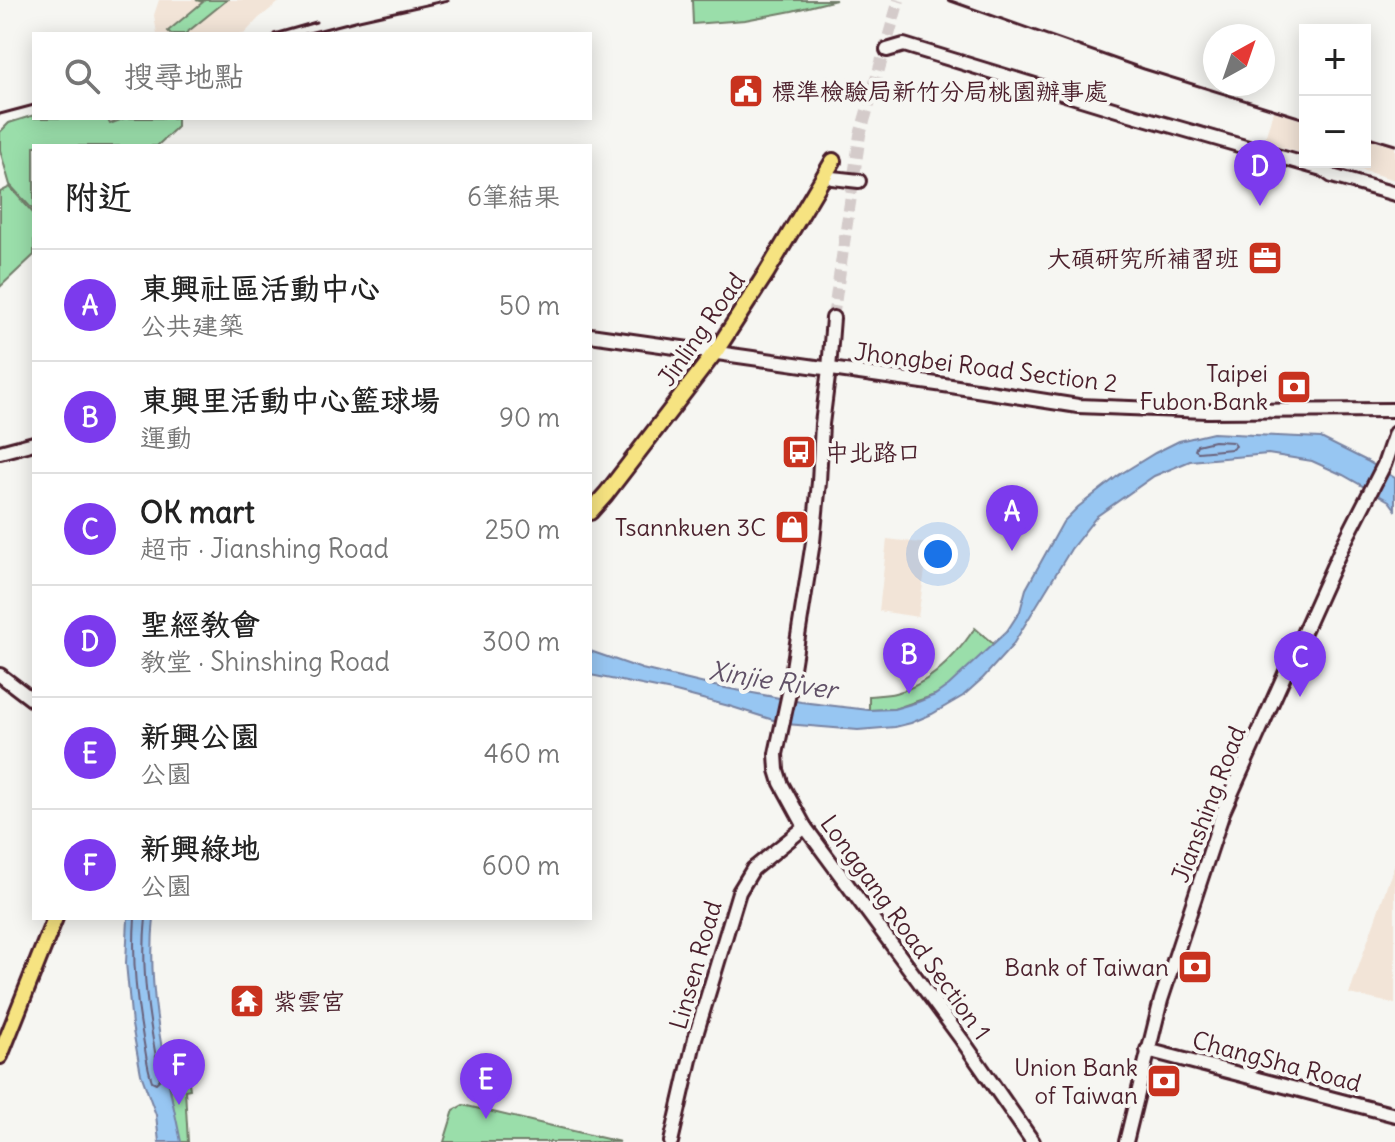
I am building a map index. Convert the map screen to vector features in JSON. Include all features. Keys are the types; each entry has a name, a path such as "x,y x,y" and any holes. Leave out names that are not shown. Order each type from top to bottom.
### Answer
{"main road":[{"name":"Jinling Road","path":"592,510 716,351 833,161"},
{"path":"0,1056 54,920"}],"street":[{"path":"887,50 904,45 1395,194"},
{"path":"1327,172 1334,168 1395,186"},
{"path":"832,178 859,181"},
{"path":"829,369 833,318"},
{"name":"Jhongbei Road Section 2","path":"592,335 1078,406 1207,411 1395,410"},
{"name":"Longgang Road Section 1","path":"829,369 813,542 776,754 777,770 805,827 1033,1142"},
{"name":"Jianshing Road","path":"1126,1142 1161,1000 1223,812 1341,549 1382,468 1395,433"},
{"path":"0,452 32,444"},
{"path":"0,675 32,699"},
{"name":"Linsen Road","path":"671,1142 695,1038 739,892 753,869 805,827"},
{"name":"ChangSha Road","path":"1147,1050 1395,1115"}],"shaded area":[{"path":"159,0 282,0 246,32 157,32 154,15"},
{"path":"1273,111 1299,119 1299,152 1264,142"},
{"path":"1371,140 1395,147 1395,180 1354,168 1371,168"},
{"path":"887,539 929,544 918,617 879,611"},
{"path":"1395,863 1395,1004 1349,994"}],"green space":[{"path":"196,0 227,0 187,32 168,31 203,2"},
{"path":"692,0 836,0 745,20 693,24"},
{"path":"32,116 32,120 108,120 110,124 120,120 177,120 177,127 159,144 32,144 32,209 10,185 0,150 0,132 9,123"},
{"path":"10,187 32,212 32,257 0,287 0,192"},
{"path":"975,628 998,648 979,670 935,695 894,709 869,710 869,696 908,689 931,676 951,659"},
{"path":"164,1050 184,1050 190,1089 185,1090 188,1142 178,1142"},
{"path":"463,1105 620,1142 444,1142 454,1110"}],"water":[{"path":"1213,433 1321,438 1395,478 1395,509 1389,501 1312,461 1268,454 1190,461 1154,476 1097,516 1071,549 1012,646 983,678 963,696 932,714 895,727 858,730 786,724 672,691 592,675 592,652 642,669 801,702 869,710 894,709 918,702 949,685 1007,631 1020,611 1026,589 1063,522 1078,507 1119,475 1179,441"},
{"path":"128,920 154,920 155,1003 181,1142 159,1142 156,1115 141,1074 126,963"}],"tunnel":[{"path":"833,318 860,135 899,0"}],"railway":[{"path":"313,32 448,0"},
{"path":"948,0 1144,69 1299,117"},
{"path":"281,32 316,22"},
{"path":"0,114 32,106"},
{"path":"1371,138 1395,145"}],"place":[{"name":"標準檢驗局新竹分局桃園辦事處","path":"746,91"},
{"name":"聖經教會","path":"1260,206"},
{"name":"大碩研究所補習班","path":"1265,258"},
{"name":"Taipei Fubon Bank","path":"1294,387"},
{"name":"中北路口","path":"799,452"},
{"name":"Tsannkuen 3C","path":"792,527"},
{"name":"東興社區活動中心","path":"1012,551"},
{"name":"東興里活動中心籃球場","path":"909,694"},
{"name":"OK mart","path":"1300,697"},
{"name":"Bank of Taiwan","path":"1195,967"},
{"name":"紫雲宮","path":"247,1001"},
{"name":"Union Bank of Taiwan","path":"1164,1081"},
{"name":"新興綠地","path":"179,1105"},
{"name":"新興公園","path":"486,1119"}],"water label":[{"name":"Xinjie River","path":"773,680"}]}
